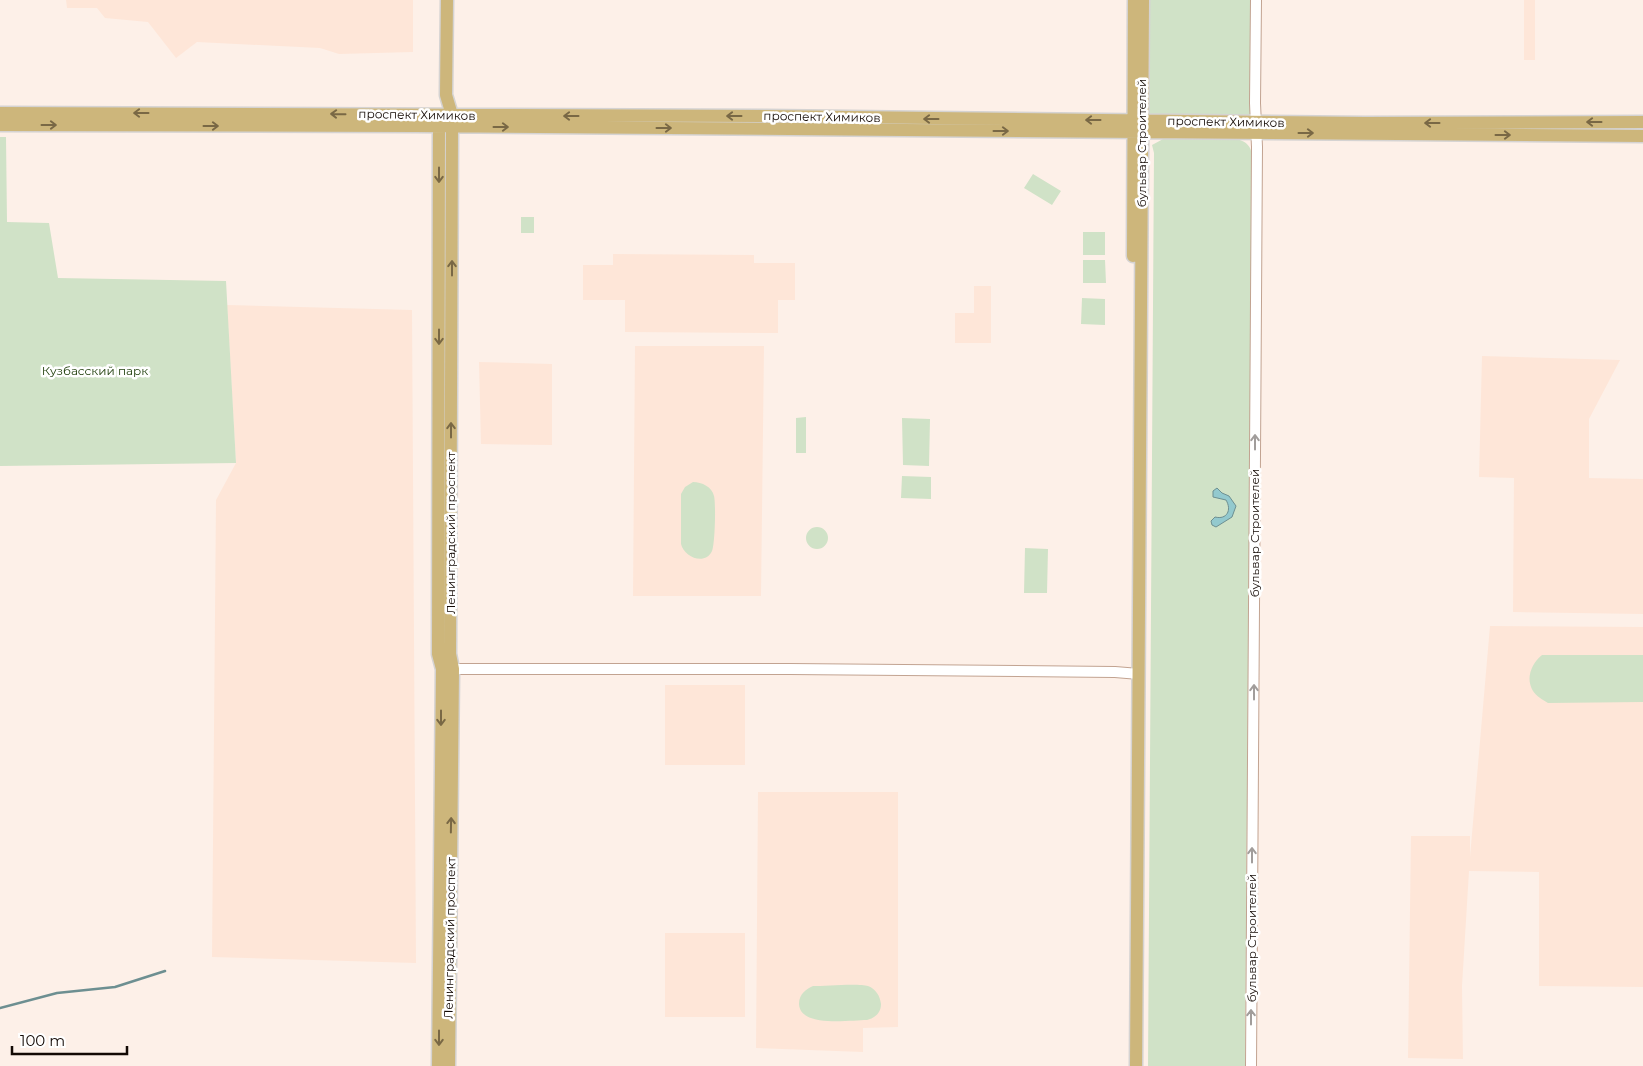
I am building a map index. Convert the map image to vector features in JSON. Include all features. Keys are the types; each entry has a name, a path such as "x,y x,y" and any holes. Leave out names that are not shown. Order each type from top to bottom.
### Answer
{"main road":[{"name":"Ленинградский проспект","path":"447,0 438,654 447,669 448,1066"},
{"name":"бульвар Строителей","path":"1134,0 1138,126"},
{"name":"бульвар Строителей","path":"1130,1066 1135,674 1138,126 1143,0"},
{"name":"проспект Химиков","path":"0,113 446,121 1138,126 1643,136"},
{"name":"проспект Химиков","path":"0,125 446,121"},
{"name":"проспект Химиков","path":"1257,128 1365,124 1643,122"},
{"name":"Ленинградский проспект","path":"438,1066 447,669"},
{"name":"бульвар Строителей","path":"1135,674 1136,1066"}],"street":[{"name":"бульвар Строителей","path":"1251,1066 1257,128 1255,104 1256,0"},
{"path":"447,669 790,669 1115,672 1135,674"}],"shaded area":[{"path":"66,0 413,0 413,52 339,54 320,48 197,42 176,58 148,22 105,18 97,8 67,8"},
{"path":"1524,0 1535,0 1535,60 1524,60"},
{"path":"613,254 754,255 754,263 795,263 795,300 778,300 778,333 625,332 625,300 583,300 583,265 613,265"},
{"path":"974,286 991,286 991,343 955,343 955,313 974,313"},
{"path":"227,305 412,310 416,963 212,957 216,500 236,463"},
{"path":"635,346 764,346 761,596 633,596"},
{"path":"1482,356 1620,360 1589,419 1589,478 1643,479 1643,614 1513,612 1514,478 1479,477"},
{"path":"479,362 552,364 552,445 481,444"},
{"path":"1490,626 1643,627 1643,987 1539,986 1539,872 1469,871 1462,986 1463,1059 1408,1058 1411,836 1470,836 1470,857"},
{"path":"665,685 745,685 745,765 665,765"},
{"path":"758,792 898,792 898,1027 863,1028 863,1052 756,1048"},
{"path":"665,933 745,933 745,1017 665,1017"}],"green space":[{"path":"1143,0 1256,0 1257,122 1142,121"},
{"name":"Кузбасский парк","path":"0,137 6,137 7,222 49,223 58,278 226,281 236,463 0,466"},
{"path":"1165,138 1237,139 1248,145 1252,156 1245,1066 1148,1066 1154,153 1152,145"},
{"path":"1033,174 1061,191 1052,205 1024,188"},
{"path":"521,217 534,217 534,233 521,233"},
{"path":"1083,232 1105,232 1105,255 1083,255"},
{"path":"1083,260 1105,260 1106,283 1083,283"},
{"path":"1082,298 1105,299 1105,325 1081,324"},
{"path":"806,417 806,453 796,453 796,418"},
{"path":"902,418 930,419 929,466 903,465"},
{"path":"902,476 931,477 931,499 901,498"},
{"path":"693,482 703,484 709,488 715,500 712,551 709,556 700,559 686,553 681,544 681,494 685,487"},
{"path":"813,527 821,527 828,534 828,542 821,549 813,549 806,542 806,534"},
{"path":"1025,548 1048,549 1047,593 1024,593"},
{"path":"1542,655 1643,655 1643,702 1548,703 1534,693 1530,681 1533,666"},
{"path":"813,986 868,986 879,996 880,1010 875,1017 867,1020 816,1020 802,1012 799,1004 803,992"}],"water":[{"path":"1217,488 1229,496 1236,506 1232,517 1216,527 1212,525 1211,521 1215,517 1225,516 1228,511 1226,500 1213,497 1213,491"}],"waterway":[{"path":"0,1008 57,993 115,987 165,971"}]}
